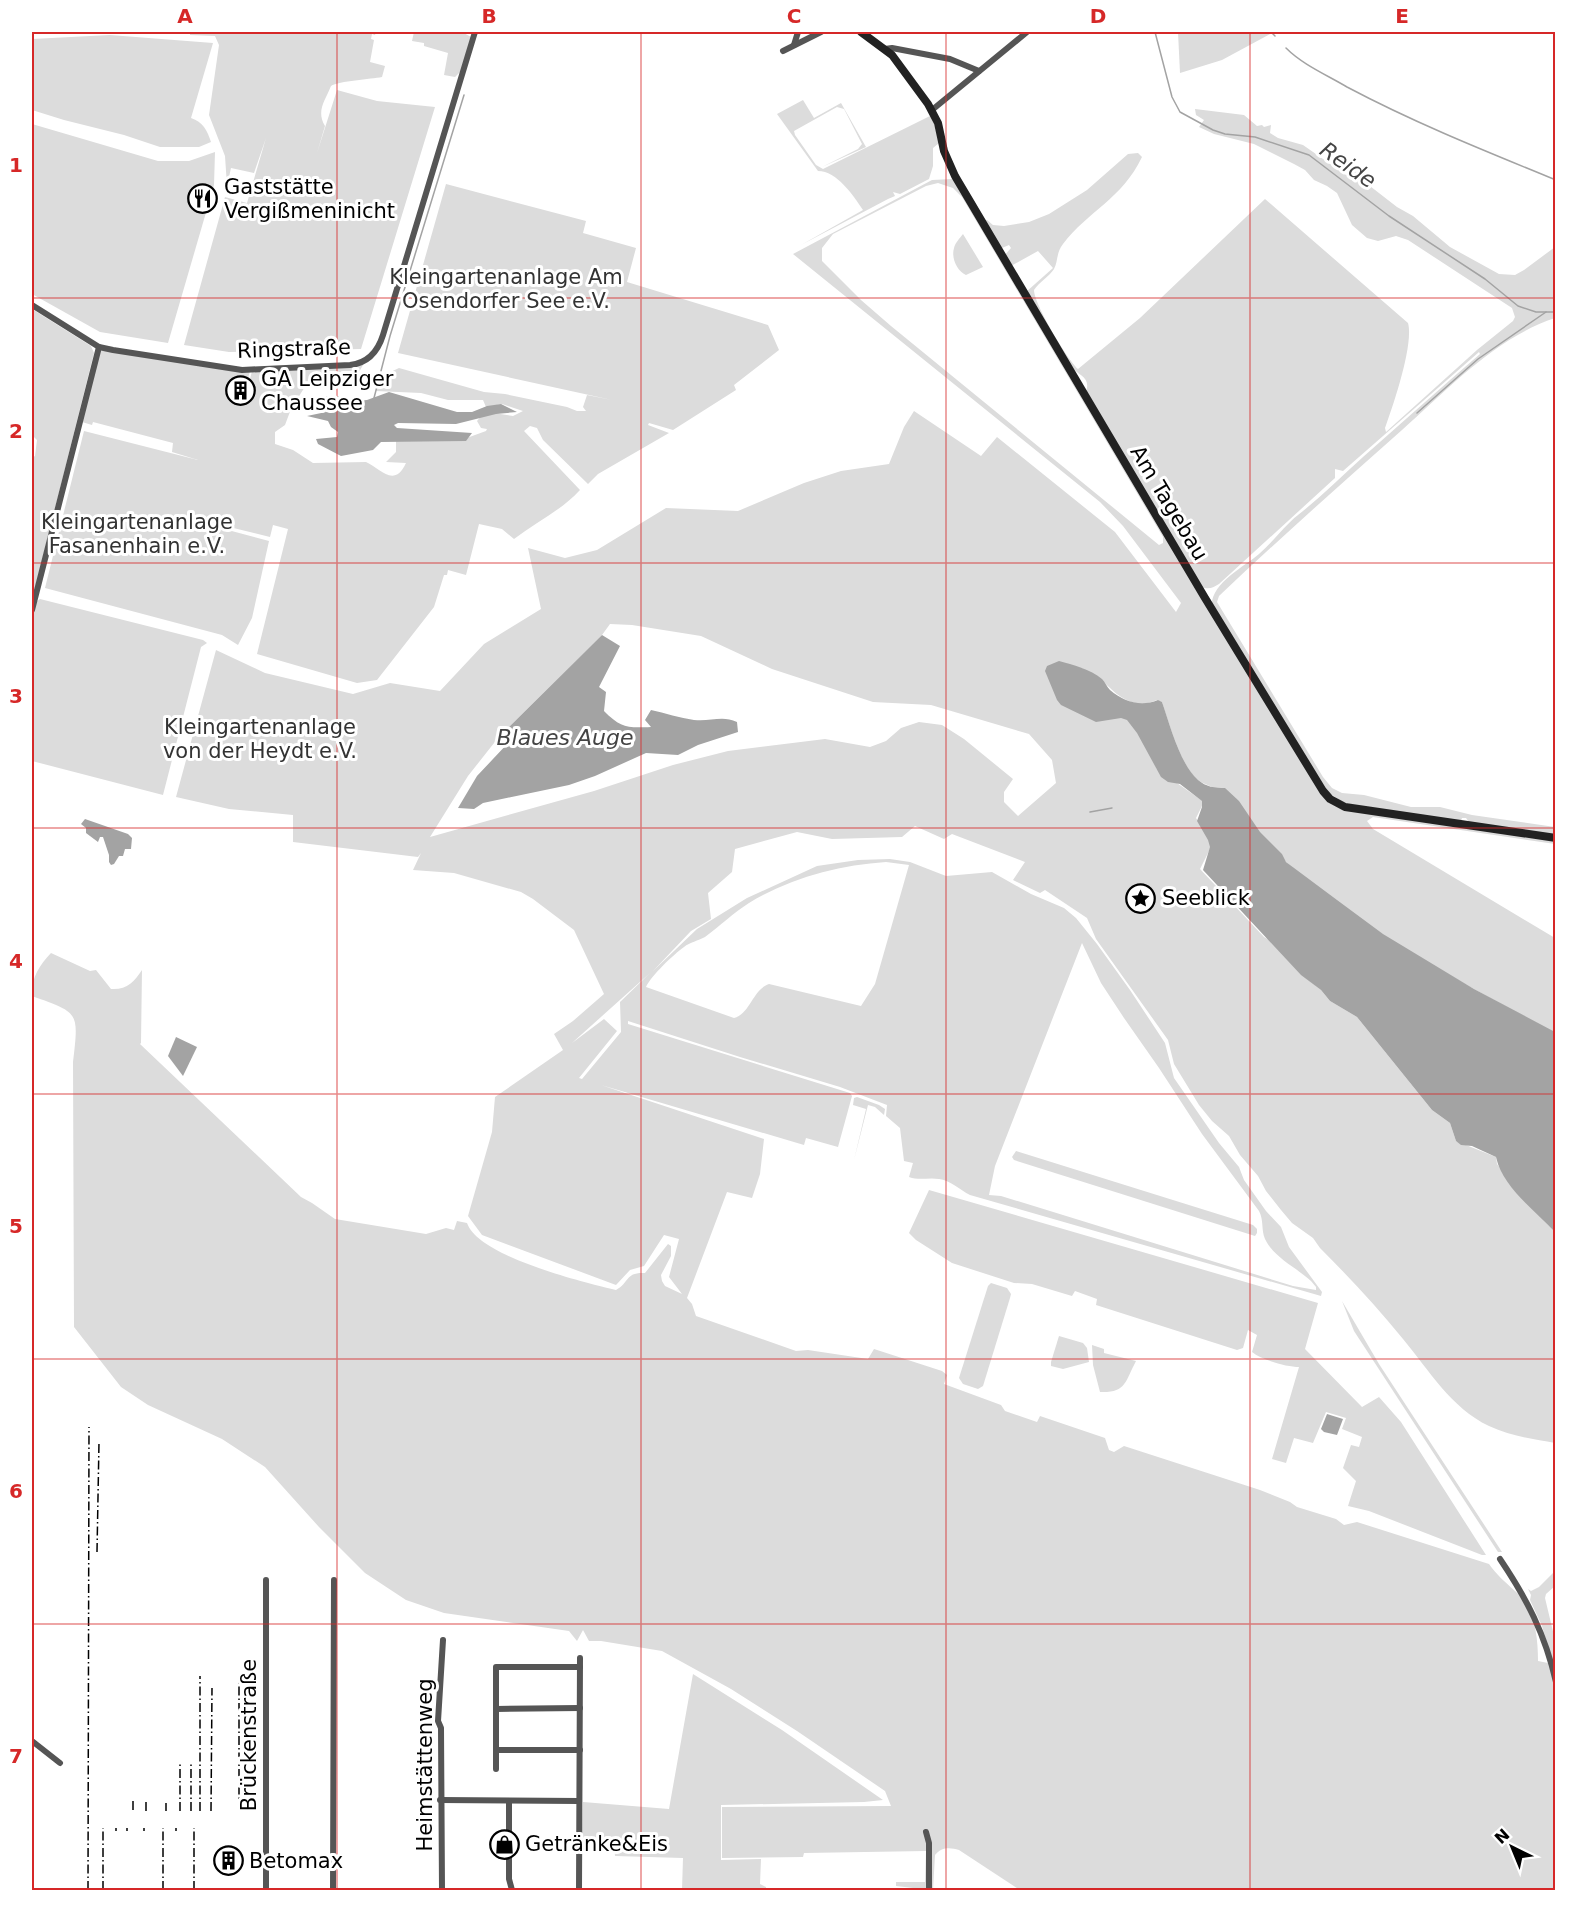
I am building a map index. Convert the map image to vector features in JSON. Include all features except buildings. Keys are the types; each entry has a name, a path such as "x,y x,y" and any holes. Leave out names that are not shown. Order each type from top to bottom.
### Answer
{"street":[{"name":"Ringstraße","path":"32,305 99,347 242,370 351,365 364,362 378,348 384,335 475,32"},
{"path":"794,45 798,32"},
{"path":"783,51 821,32"},
{"name":"Am Tagebau","path":"861,32 892,55 932,111 938,123 944,151 955,176 1205,598 1323,791 1330,799 1345,807 1556,838"},
{"path":"932,111 1027,32"},
{"path":"885,49 892,48 950,59 979,71"},
{"path":"32,610 99,347"},
{"path":"1500,1559 1521,1590 1535,1618 1556,1682"},
{"name":"Brückenstraße","path":"266,1580 266,1890"},
{"path":"333,1890 334,1580"},
{"name":"Heimstättenweg","path":"442,1890 441,1728 438,1721 443,1640"},
{"path":"579,1890 580,1658"},
{"path":"496,1769 496,1667 580,1667"},
{"path":"496,1709 580,1708"},
{"path":"32,1741 60,1763"},
{"path":"497,1750 580,1750"},
{"path":"440,1800 579,1801"},
{"path":"509,1801 509,1879 512,1890"},
{"path":"926,1832 929,1843 929,1890"}],"green space":[{"path":"190,32 376,32 375,35 372,34 371,39 374,40 370,62 385,66 382,77 348,81 331,86 321,111 325,126 317,153 337,90 377,101 435,107 361,349 229,352 184,345 225,197 247,203 266,138 254,173 231,168 227,186 225,156 209,115 219,45 215,36 190,35"},
{"path":"414,32 462,32 471,37 461,71 455,77 444,75 448,53 424,46 424,43 412,41"},
{"path":"1178,32 1274,32 1222,60 1180,73"},
{"path":"110,35 213,43 191,118 204,127 211,142 199,147 160,147 32,110 32,39"},
{"path":"803,100 814,118 841,103 866,147 822,167 858,149 862,144 844,109 837,107 794,131 816,165 823,169 932,115 939,143 933,148 933,166 929,179 900,194 893,192 895,196 801,245 863,210 838,179 818,171 777,114"},
{"path":"1195,109 1244,115 1257,126 1271,125 1270,133 1278,138 1303,145 1346,175 1357,167 1357,176 1397,207 1413,216 1450,247 1499,274 1515,275 1555,247 1555,318 1512,338 1473,366 1264,554 1219,596 1217,602 1323,777 1332,788 1342,793 1364,795 1411,807 1440,807 1472,815 1555,827 1555,835 1469,822 1466,818 1462,818 1461,821 1341,801 1328,792 1212,606 1213,598 1222,583 1259,554 1293,519 1480,354 1479,352 1343,471 1335,469 1335,478 1219,584 1205,588 1202,587 1086,392 1086,380 1065,358 1026,292 1053,268 1038,251 1011,266 1004,256 1011,248 1009,245 1002,248 984,221 1004,226 1029,222 1049,214 1087,190 1128,154 1138,153 1142,157 1125,184 1083,222 1063,244 1054,269 1034,290 1039,307 1052,331 1078,369 1140,318 1265,199 1408,323 1409,333 1405,360 1385,428 1386,432 1477,350 1513,321 1515,317 1512,308 1408,240 1396,236 1378,241 1367,238 1352,225 1337,193 1314,180 1305,170 1254,144 1214,134 1199,127 1204,120 1196,115"},
{"path":"32,124 158,161 189,161 215,152 214,185 168,343 100,332 32,294"},
{"name":"Kleingartenanlage von der Heydt e.V.","path":"932,180 955,180 1331,802 1555,840 1555,844 1373,817 1367,821 1373,829 1555,938 1555,1033 1387,937 1323,892 1272,849 1212,787 1199,781 1193,774 1176,744 1162,702 1157,700 1149,703 1134,703 1121,697 1098,677 1082,668 1089,717 1132,718 1157,769 1204,802 1196,818 1213,843 1200,869 1264,937 1275,944 1301,974 1321,990 1330,1001 1357,1017 1432,1110 1450,1123 1456,1141 1496,1157 1497,1164 1555,1232 1555,1443 1522,1437 1489,1426 1452,1399 1363,1292 1313,1238 1292,1223 1266,1191 1229,1136 1199,1105 1174,1064 1168,1040 1096,939 1087,918 1045,890 1040,893 1013,880 1025,862 952,834 944,839 915,826 902,837 832,839 797,832 735,849 732,872 708,893 711,919 691,931 653,971 697,929 747,898 817,866 858,860 890,859 910,862 946,876 992,872 1031,894 1064,908 1076,918 1097,944 1165,1043 1174,1078 1219,1143 1239,1167 1244,1180 1266,1211 1281,1227 1289,1247 1322,1292 1321,1296 970,1195 943,1180 909,1177 913,1163 904,1161 900,1128 886,1116 887,1105 840,1087 628,1021 628,1024 850,1093 852,1096 838,1147 806,1138 804,1145 601,1085 764,1139 760,1174 752,1198 727,1192 687,1298 696,1316 796,1351 808,1350 868,1359 874,1349 942,1371 947,1375 944,1384 1001,1405 1005,1411 1037,1422 1040,1416 1105,1438 1109,1450 1114,1452 1124,1446 1260,1490 1297,1507 1336,1519 1344,1525 1357,1522 1489,1564 1527,1606 1536,1633 1538,1661 1553,1664 1528,1589 1531,1591 1539,1587 1555,1571 1555,1586 1545,1598 1556,1644 1555,1890 1020,1890 959,1850 949,1848 940,1850 935,1855 933,1890 913,1890 913,1888 896,1886 896,1882 925,1882 926,1851 804,1853 803,1857 722,1858 722,1807 891,1806 885,1791 797,1731 731,1689 662,1651 589,1641 583,1630 577,1641 569,1631 444,1613 406,1600 365,1573 319,1527 265,1467 222,1439 148,1405 121,1387 74,1327 73,1062 75,1023 67,1011 32,996 37,973 51,953 90,971 96,970 111,989 130,984 142,970 140,1044 301,1197 335,1219 426,1234 446,1228 454,1230 457,1221 467,1223 475,1235 491,1247 511,1257 580,1281 616,1290 634,1274 645,1273 668,1244 671,1246 671,1256 661,1275 662,1281 665,1286 682,1294 669,1277 679,1239 664,1235 644,1266 630,1270 616,1285 482,1235 468,1216 492,1132 495,1097 563,1050 554,1034 604,994 574,930 521,892 454,873 413,870 421,853 418,857 293,842 293,815 229,809 176,797 216,650 265,673 353,694 390,683 440,691 484,644 541,609 528,548 565,558 597,550 666,508 738,511 804,483 841,471 889,464 904,427 914,411 981,456 997,437 1115,532 1176,612 1181,603 1123,526 1100,502 793,254","holes":["938,183 953,188 962,197 1163,537 1163,543 1159,545 891,326 822,261 822,248 833,234 926,186","610,624 632,625 701,636 772,669 873,702 931,705 1029,734 1052,760 1056,783 1018,816 1004,802 1004,792 1013,779 964,739 942,725 919,722 901,728 886,741 870,747 825,739 728,751 430,837 468,776 498,738 602,635","886,862 909,865 875,984 861,1006 769,984 759,991 744,1012 734,1018 646,987 658,971 680,950 705,937 743,907 765,894 815,874","1082,943 1101,983 1124,1018 1202,1134 1259,1211 1264,1236 1269,1246 1311,1281 1316,1290 1293,1286 1001,1196 989,1195 995,1166","650,973 620,1002 621,1032 582,1079 579,1078 617,1031 604,1019 572,1043"]},
{"path":"446,184 586,221 583,233 636,248 627,282 768,325 779,350 734,385 736,390 673,430 649,423 648,425 669,433 598,474 588,484 543,440 537,428 530,426 524,431 580,490 557,510 514,539 502,529 479,524 466,575 448,570 447,575 444,575 434,607 377,680 357,683 257,654 288,529 273,525 270,537 213,523 213,526 269,541 252,618 238,645 222,635 45,588 84,431 198,460 172,452 173,443 93,422 92,425 82,422 100,352 103,350 250,371 242,400 237,399 236,405 240,406 242,402 244,403 252,371 363,365 359,372 334,373 318,387 306,385 291,409 285,425 275,432 275,444 293,450 313,463 366,462 392,476 397,475 406,463 386,462 396,452 396,441 464,439 486,431 487,429 481,428 477,421 482,415 494,413 513,416 523,411 502,404 486,407 483,400 448,400 421,393 376,391 380,377 399,368 484,392 505,394 577,411 586,411 583,407 587,395 612,400 398,353"},
{"path":"963,234 983,267 966,275 957,267 953,256 955,246"},
{"path":"32,309 91,346 94,353 32,600 32,458 35,456 37,440 32,435"},
{"path":"40,599 203,640 207,643 201,647 163,795 32,761 32,617 36,602"},
{"path":"857,1097 885,1109 884,1115 875,1107 868,1105 854,1160 866,1109 853,1105 854,1098"},
{"path":"1016,1151 1253,1225 1257,1233 1255,1236 1014,1160 1012,1157"},
{"path":"929,1190 1318,1303 1305,1349 1362,1407 1379,1397 1401,1422 1486,1555 1369,1511 1348,1506 1356,1481 1343,1468 1351,1445 1359,1447 1362,1437 1342,1429 1346,1418 1326,1412 1313,1443 1294,1438 1286,1463 1272,1459 1299,1367 1262,1358 1252,1352 1257,1335 1248,1330 1243,1348 1237,1350 1096,1305 1097,1299 1075,1291 1072,1296 1032,1284 1014,1283 952,1263 909,1233"},
{"path":"991,1283 1007,1288 1011,1294 983,1386 978,1389 963,1384 959,1378 988,1286"},
{"path":"1342,1301 1379,1364 1502,1552 1498,1552 1354,1331"},
{"path":"1059,1336 1083,1343 1087,1348 1089,1362 1063,1369 1051,1366"},
{"path":"1092,1345 1104,1349 1104,1353 1136,1361 1124,1385 1115,1391 1100,1392 1093,1365"},
{"path":"693,1674 782,1730 883,1800 721,1805 721,1860 761,1859 760,1884 766,1887 766,1890 682,1890 683,1858 615,1856 614,1843 582,1841 583,1802 669,1809"}],"water":[{"path":"389,392 457,412 472,412 501,404 517,412 496,414 456,424 398,423 394,425 397,428 472,433 466,441 381,442 373,450 341,456 318,444 316,439 337,437 338,432 331,427 328,421 307,416 326,412 311,402 318,396 338,396 343,402 367,400"},
{"name":"Blaues Auge","path":"602,635 620,646 599,687 606,692 604,711 615,721 630,727 651,727 645,720 651,710 694,720 732,720 737,722 738,732 698,745 678,755 646,753 569,785 483,803 474,809 458,808 477,776 509,742 498,738"},
{"path":"1059,661 1092,673 1102,679 1110,690 1121,698 1139,703 1158,700 1162,702 1176,744 1192,773 1204,784 1225,788 1239,801 1260,832 1282,854 1286,862 1383,934 1474,989 1555,1032 1555,1232 1512,1188 1505,1179 1496,1157 1472,1146 1461,1145 1456,1141 1450,1123 1432,1110 1357,1017 1330,1001 1321,990 1301,975 1203,870 1210,847 1197,821 1202,801 1180,784 1168,782 1161,777 1137,733 1127,720 1121,718 1096,722 1061,705 1045,671 1047,666"},
{"path":"85,819 128,834 132,838 131,849 125,849 123,856 119,856 111,865 103,837 100,837 98,842 86,833 86,828 81,824"},
{"path":"176,1037 197,1047 183,1076 168,1056"},
{"path":"1327,1414 1343,1419 1337,1435 1321,1429"}],"waterway":[{"name":"Reide","path":"1155,32 1172,97 1180,112 1213,130 1225,134 1255,137 1309,155 1389,216 1485,279 1518,306 1536,312 1556,312"},
{"path":"1271,32 1275,36"},
{"path":"1286,48 1307,65 1398,113 1556,180"},
{"path":"374,398 390,336 464,95"},
{"path":"1417,413 1478,359 1546,312"},
{"path":"1090,812 1112,808"}],"railway":[{"path":"88,1890 89,1427"},
{"path":"97,1552 99,1442"},
{"path":"239,1675 239,1811"},
{"path":"200,1676 200,1811"},
{"path":"211,1811 212,1688"},
{"path":"191,1762 191,1811"},
{"path":"180,1763 180,1811"},
{"path":"133,1799 133,1810"},
{"path":"146,1799 146,1811"},
{"path":"166,1803 166,1811"},
{"path":"103,1828 103,1890"},
{"path":"163,1828 163,1890"},
{"path":"194,1828 194,1890"}],"place":[{"name":"Gaststätte Vergißmeninicht","path":"203,199"},
{"name":"GA Leipziger Chaussee","path":"240,391"},
{"name":"Seeblick","path":"1141,898"},
{"name":"Getränke&Eis","path":"504,1844"},
{"name":"Betomax","path":"228,1861"}],"park label":[{"name":"Kleingartenanlage Am Osendorfer See e.V.","path":"506,289"},
{"name":"Kleingartenanlage Fasanenhain e.V.","path":"137,534"}]}
